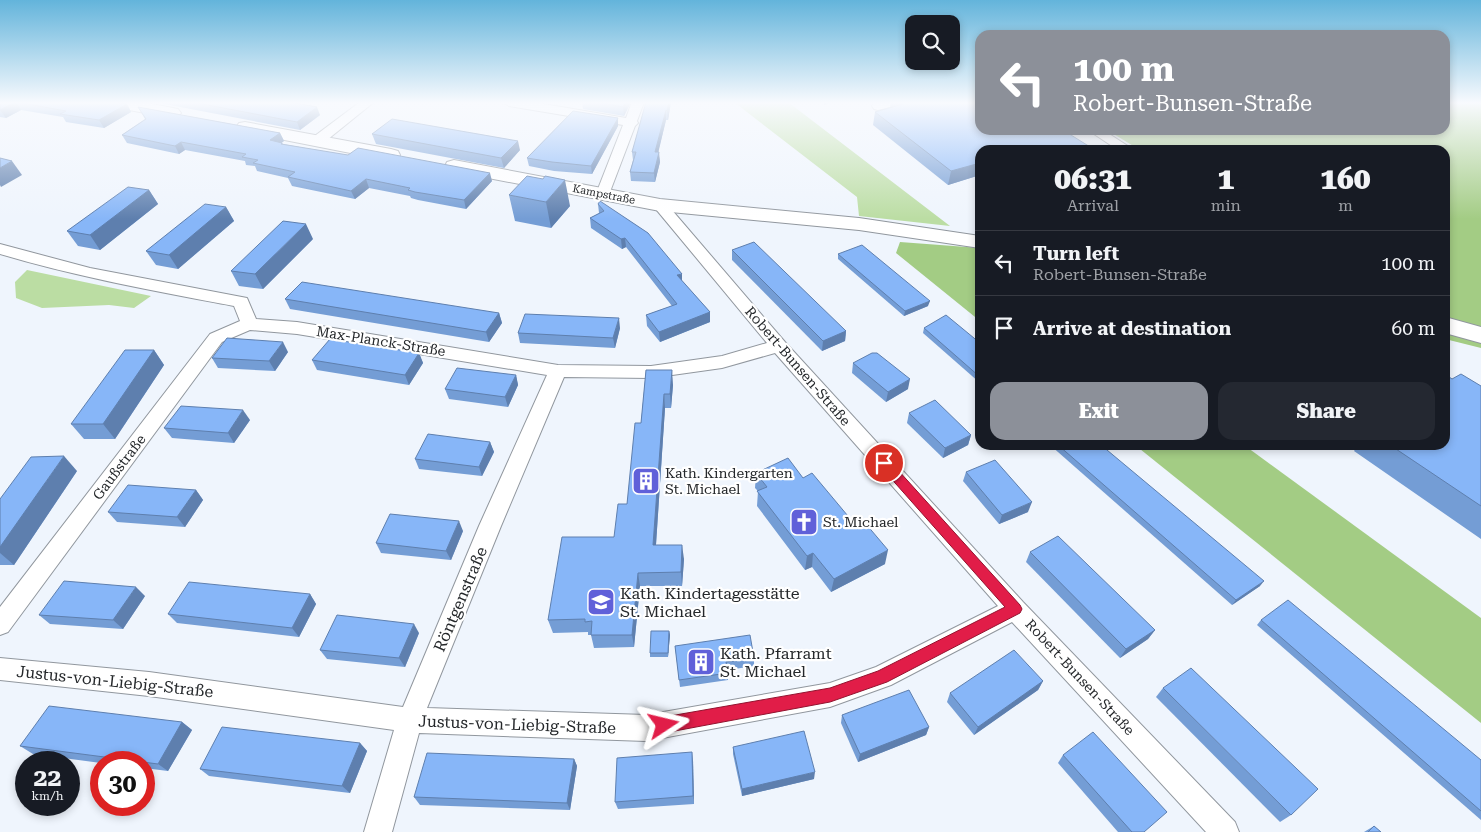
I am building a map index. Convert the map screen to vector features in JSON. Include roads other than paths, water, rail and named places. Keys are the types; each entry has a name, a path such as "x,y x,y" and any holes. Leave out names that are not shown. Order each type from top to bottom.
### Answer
{"street":[{"name":"Kampstraße","path":"317,141 660,205 859,224 975,241"},
{"path":"603,194 625,141"},
{"name":"Robert-Bunsen-Straße","path":"660,205 779,346 1015,609 1225,832"},
{"path":"0,249 37,260 125,280 241,302 250,324"},
{"name":"Max-Planck-Straße","path":"250,324 298,328 558,371 651,372 722,362 779,346"},
{"name":"Gaußstraße","path":"0,625 216,338 233,329 250,324"},
{"path":"1450,326 1481,335"},
{"name":"Röntgenstraße","path":"378,832 410,720 558,371"},
{"name":"Justus-von-Liebig-Straße","path":"0,668 149,684 410,720 646,728 830,695 882,677 1015,609"}],"place":[{"name":"Kath. Kindergarten St. Michael","path":"646,481"},
{"name":"St. Michael","path":"804,522"},
{"name":"Kath. Kindertagesstätte St. Michael","path":"601,602"},
{"name":"Kath. Pfarramt St. Michael","path":"701,662"}]}
